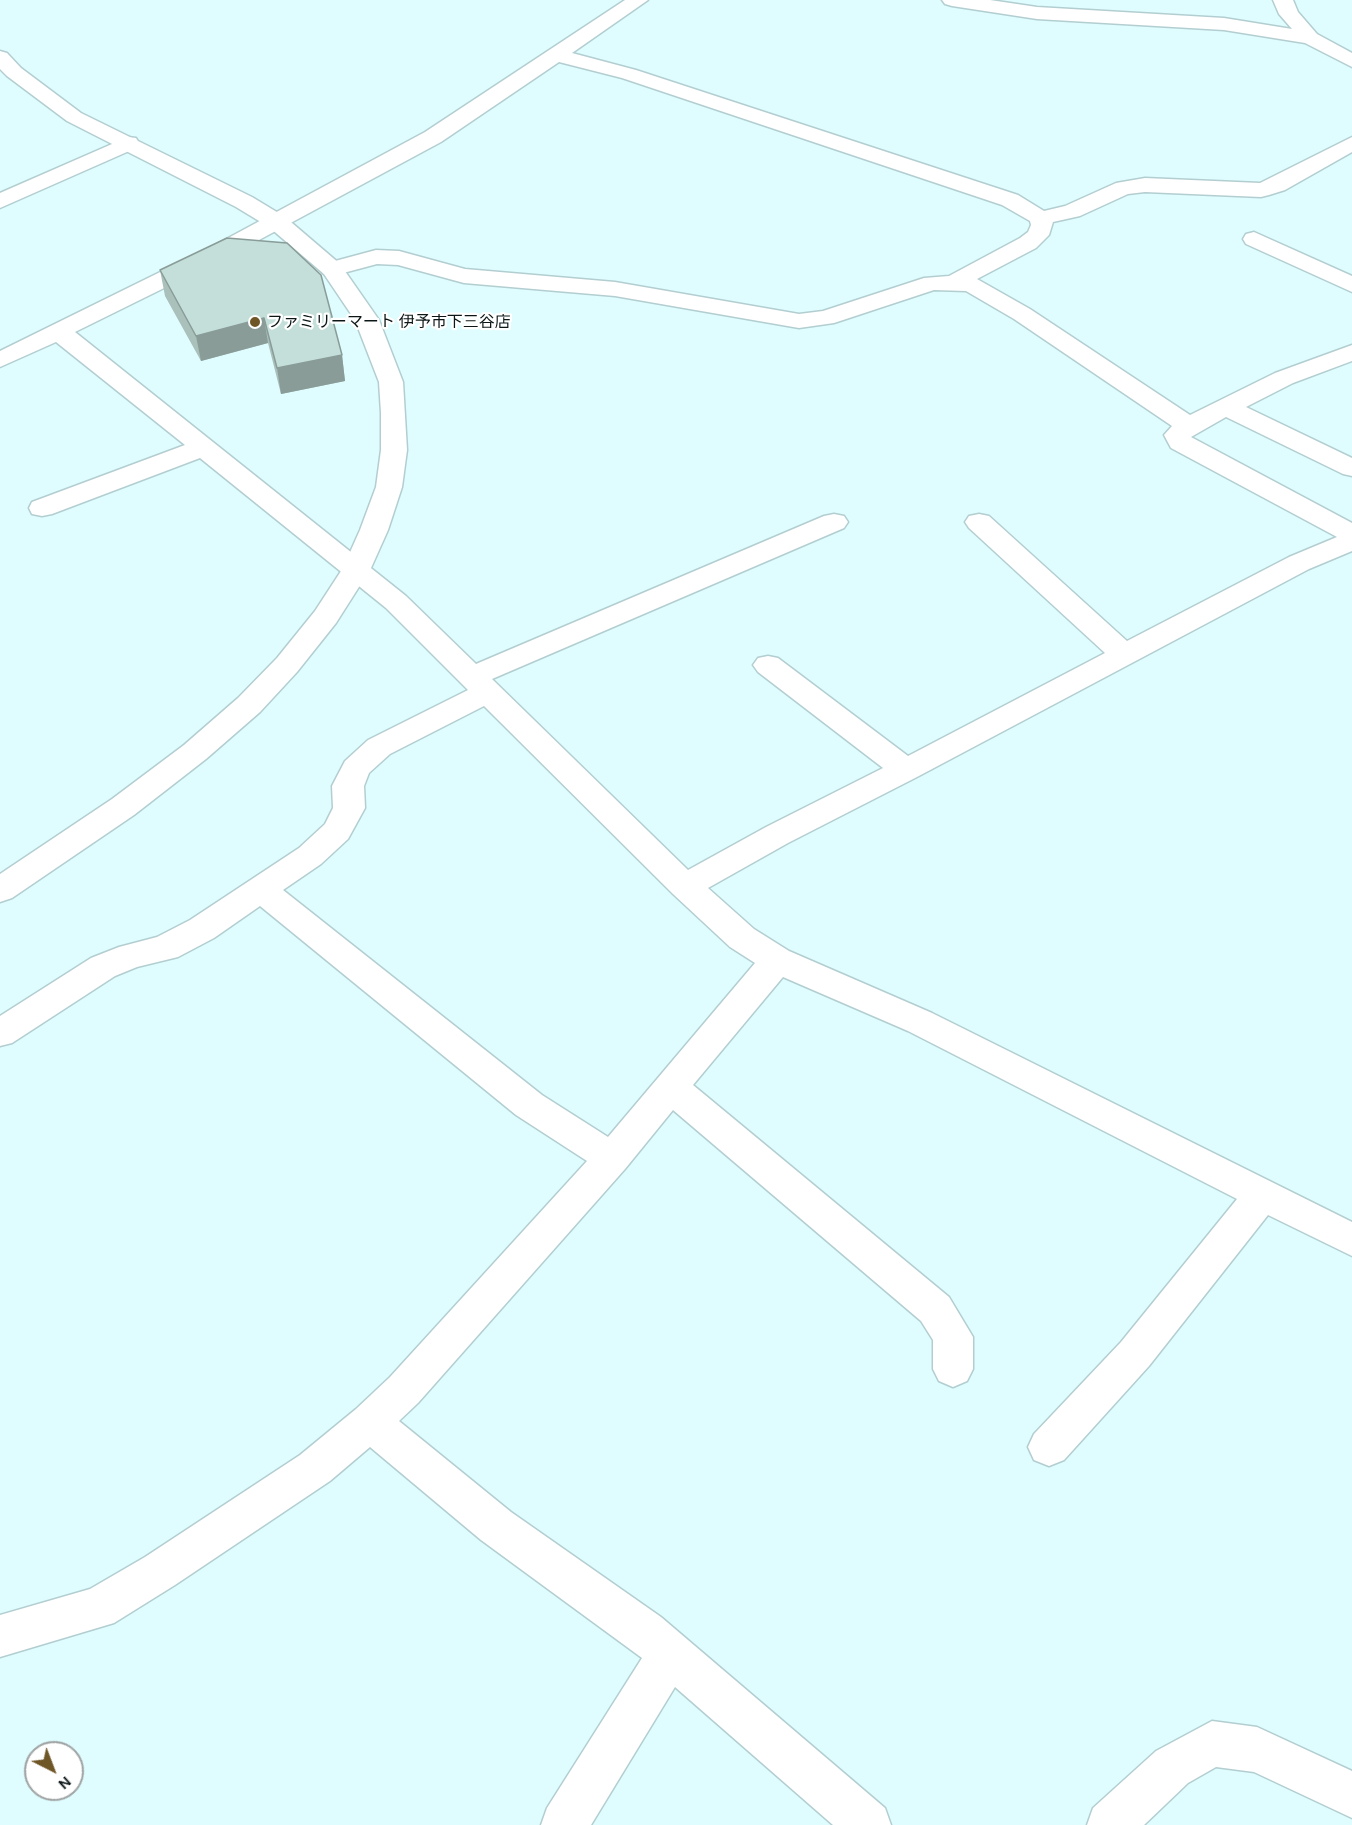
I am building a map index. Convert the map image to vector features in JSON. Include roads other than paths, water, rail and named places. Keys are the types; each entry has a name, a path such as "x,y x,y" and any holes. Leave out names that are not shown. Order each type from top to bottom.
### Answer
{"street":[{"path":"0,360 277,222 433,137 638,0"},
{"path":"952,0 1037,13 1224,24 1310,38 1352,61"},
{"path":"1283,0 1289,14 1310,38"},
{"path":"555,56 629,74 1010,200 1041,218 1072,211 1124,188 1145,185 1261,190 1277,185 1352,143"},
{"path":"0,57 14,72 74,117 244,202 277,222 332,269 367,320 391,382 394,412 394,450 389,487 374,530 357,568 326,617 287,665 249,705 195,752 123,807 0,890"},
{"path":"0,201 128,143"},
{"path":"953,282 1038,236 1042,225 1041,218"},
{"path":"1254,238 1352,285"},
{"path":"332,269 376,256 399,258 464,276 615,289 767,318 799,321 826,318 932,283 953,282 972,285 985,291 1151,399 1188,426"},
{"path":"58,331 357,568 396,602 685,886 742,938 777,960 920,1022 1352,1240"},
{"path":"1352,352 1284,378 1188,426 1177,435 1180,443 1352,534"},
{"path":"1226,407 1352,468"},
{"path":"42,508 204,447"},
{"path":"0,1033 103,967 131,956 166,948 202,929 310,856 337,831 349,808 348,786 356,768 379,747 481,684 834,522"},
{"path":"979,522 1125,655"},
{"path":"685,886 777,835 906,770 1299,562 1352,541"},
{"path":"768,665 906,770"},
{"path":"260,889 529,1106 612,1158"},
{"path":"0,1636 99,1608 160,1571 315,1468 370,1422 404,1390 612,1158 777,960"},
{"path":"671,1087 935,1309 953,1337 953,1369"},
{"path":"1050,1447 1135,1354 1262,1195"},
{"path":"370,1422 496,1526 645,1632 868,1825"},
{"path":"564,1825 670,1653"},
{"path":"1110,1825 1172,1767 1212,1744 1257,1750 1352,1795"}],"place":[{"name":"ファミリーマート 伊予市下三谷店","path":"255,322"}]}
